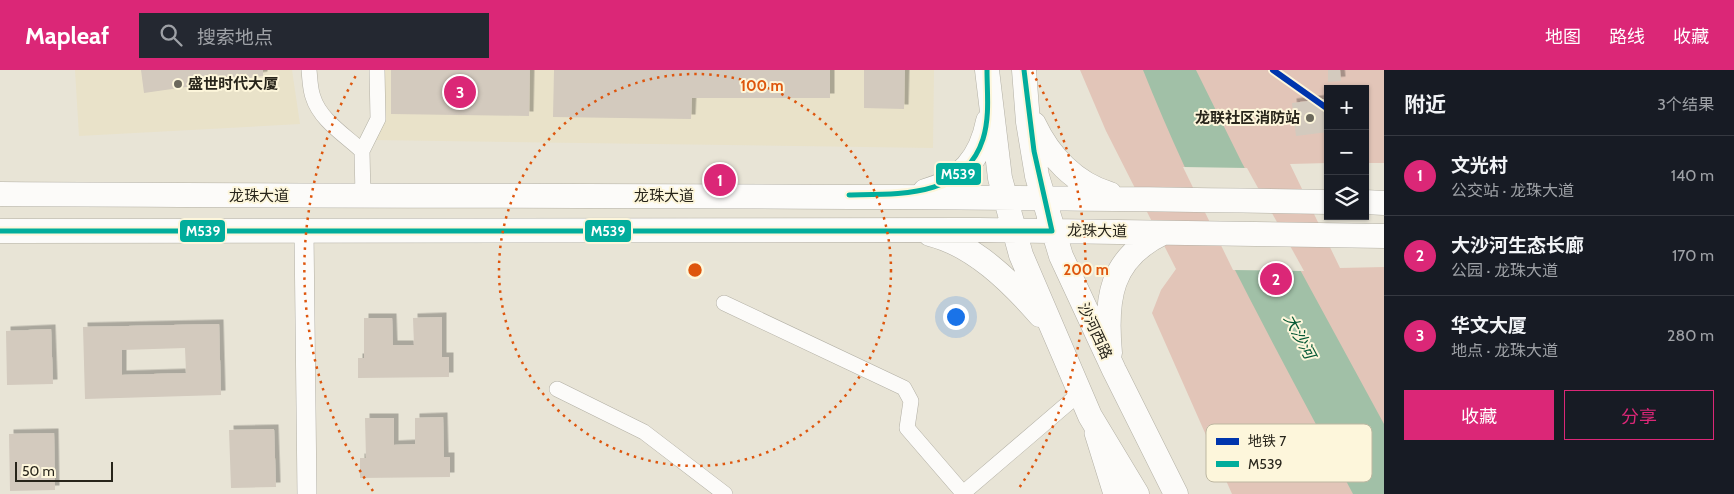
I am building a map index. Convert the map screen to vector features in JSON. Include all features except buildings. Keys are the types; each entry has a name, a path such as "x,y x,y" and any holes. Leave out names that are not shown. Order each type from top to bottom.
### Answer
{"main road":[{"path":"987,70 989,99 1004,196 1013,230 1055,337 1090,416 1114,494"},
{"name":"沙河西路","path":"1024,70 1027,103 1042,197 1052,231 1070,277 1176,494"},
{"path":"896,195 938,187 965,171 978,154 984,138 989,99"},
{"path":"1027,103 1043,142 1065,168 1100,191 1123,198"},
{"name":"龙珠大道","path":"0,194 363,197 896,195 1324,202"},
{"path":"1369,202 1384,202"},
{"path":"916,230 938,236 960,246 994,270 1034,308 1055,337"},
{"name":"龙珠大道","path":"0,231 1013,230 1384,236"},
{"path":"1114,370 1109,324 1114,281 1126,260 1138,247 1165,232"},
{"path":"1090,416 1137,494"}],"street":[{"path":"309,70 312,96 318,110 362,151"},
{"path":"363,197 362,151 378,119 377,70"},
{"path":"304,232 307,494"},
{"path":"724,303 904,388 911,400 907,428 962,494 1080,393"},
{"path":"557,389 644,432 725,494"}],"shaded area":[{"path":"75,70 292,70 300,124 79,136"},
{"path":"374,70 934,70 933,148 373,140"},
{"path":"1080,70 1384,70 1384,163 1369,163 1369,85 1324,85 1324,163 1290,164 1340,268 1384,267 1384,494 1232,494 1227,482 1372,482 1372,424 1206,424 1206,435 1152,313 1161,290 1176,269 1106,131"}],"water":[{"name":"大沙河","path":"1143,70 1196,70 1242,163 1384,424 1384,494 1353,494 1347,482 1372,482 1372,424 1316,424 1242,285 1166,124"}],"pier":[{"path":"1183,167 1247,168 1304,271 1233,270"}],"metro line":[{"name":"7","path":"1273,70 1324,106"}],"transit line":[{"name":"M539","path":"849,195 889,194 928,189 946,182 961,172 974,158 983,139 987,122 987,70"},
{"name":"M539","path":"0,231 1052,231 1034,151 1024,70"}],"place":[{"name":"盛世时代大厦","path":"178,84"},
{"name":"华文大厦","path":"460,92"},
{"name":"龙联社区消防站","path":"1310,118"},
{"name":"文光村","path":"720,180"},
{"name":"大沙河生态长廊","path":"1276,279"}]}
